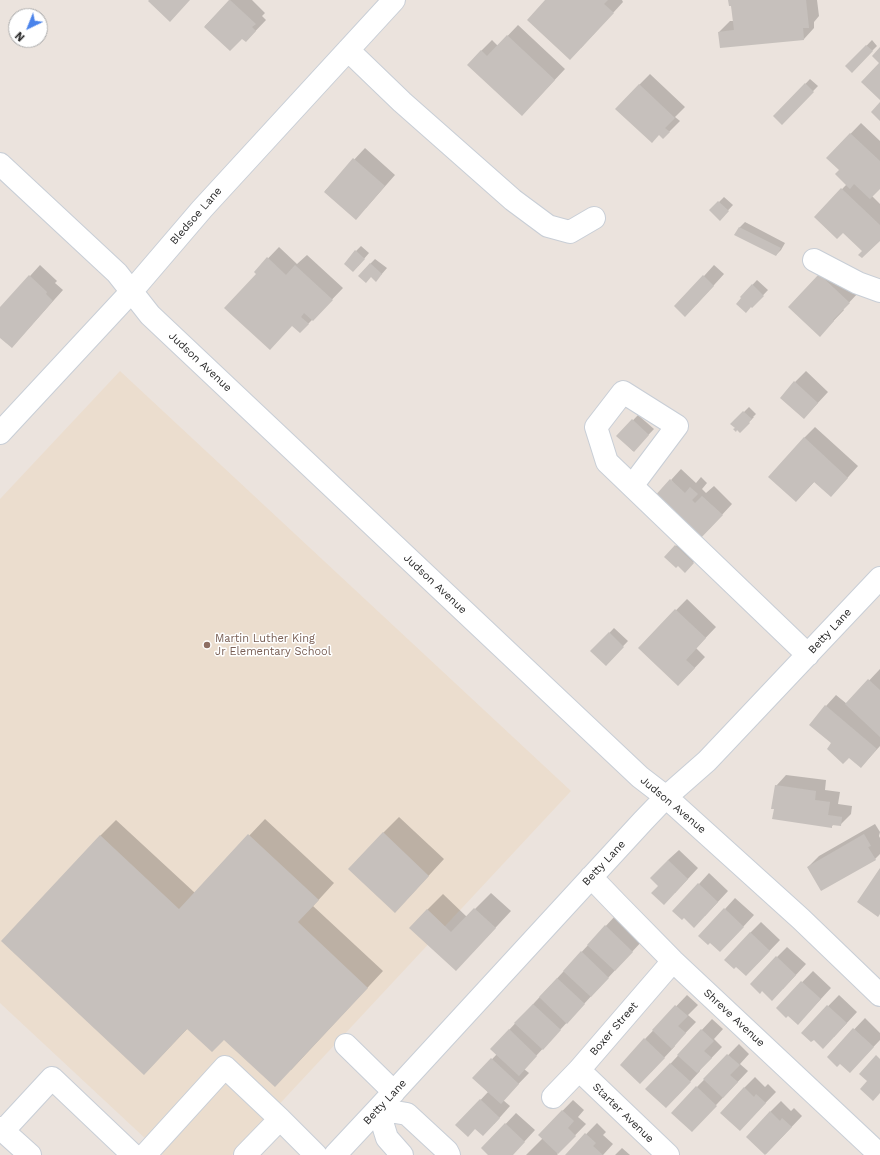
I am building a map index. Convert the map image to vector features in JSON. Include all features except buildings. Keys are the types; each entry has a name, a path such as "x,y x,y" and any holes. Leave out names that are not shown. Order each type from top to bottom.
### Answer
{"street":[{"name":"Bledsoe Lane","path":"0,432 131,292 202,209 394,0"},
{"path":"348,50 402,102 513,200 548,226 570,232 594,218"},
{"name":"Judson Avenue","path":"0,164 116,273 156,320 640,777 666,797 801,919 880,995"},
{"path":"814,260 858,283 880,291"},
{"path":"632,486 808,655"},
{"name":"Betty Lane","path":"334,1155 666,797 707,761 880,578"},
{"name":"Shreve Avenue","path":"591,877 673,961 880,1155"},
{"name":"Boxer Street","path":"553,1097 579,1070 673,961"},
{"path":"346,1044 394,1092"},
{"path":"145,1155 225,1067 316,1155"},
{"name":"Starter Avenue","path":"579,1070 668,1155"},
{"path":"30,1155 2,1129 52,1078 133,1155"},
{"path":"402,1155 387,1138 378,1109 407,1114 429,1136 447,1151 448,1155"},
{"path":"245,1155 280,1119"},
{"path":"412,1155 429,1136"}],"shaded area":[{"name":"Martin Luther King Jr Elementary School","path":"120,371 571,791 232,1155 163,1155 0,1003 0,499"}],"place":[{"name":"Martin Luther King Jr Elementary School","path":"207,645"}]}
